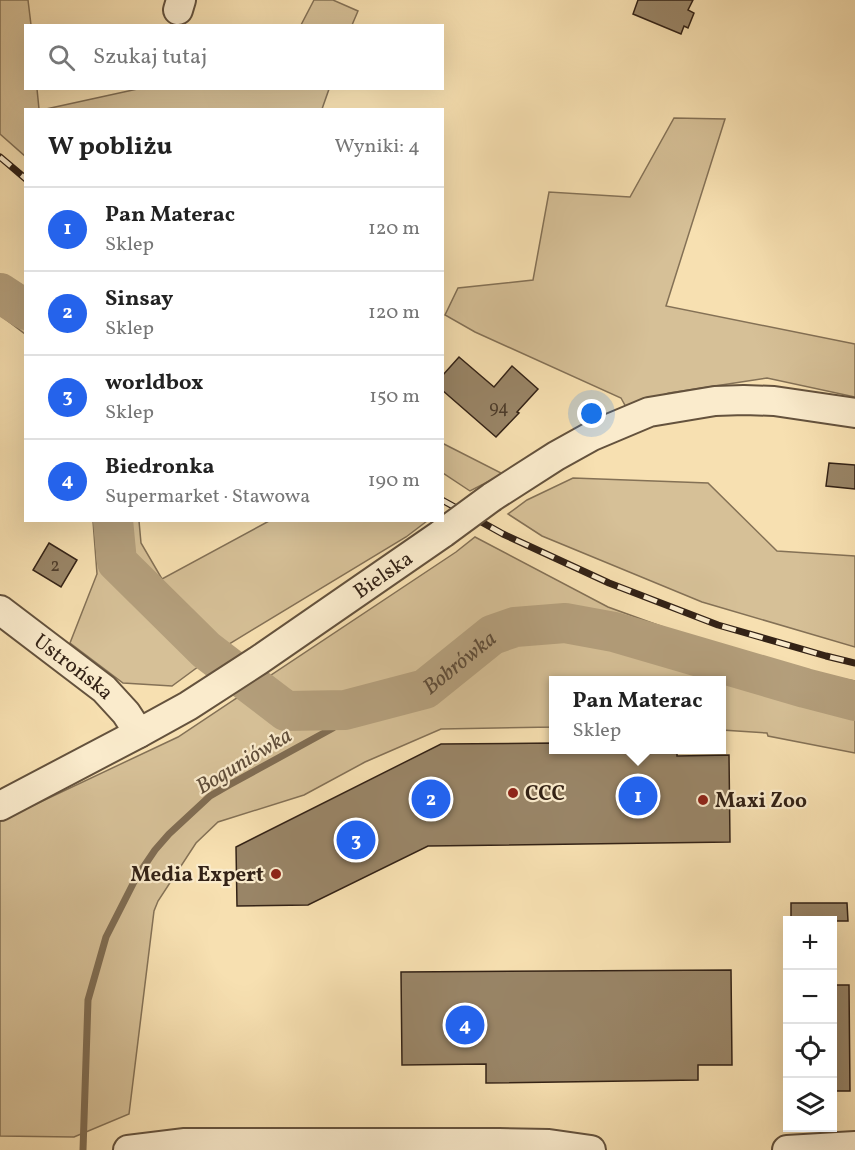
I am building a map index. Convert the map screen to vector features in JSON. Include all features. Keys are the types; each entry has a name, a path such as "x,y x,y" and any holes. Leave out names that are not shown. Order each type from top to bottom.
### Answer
{"street":[{"name":"Bielska","path":"0,806 188,706 259,660 492,497 592,436 650,412 715,401 774,401 855,413"},
{"name":"Ustrońska","path":"0,610 104,689 126,713 139,733"},
{"path":"128,1150 185,1143 316,1147 549,1144 591,1150"},
{"path":"787,1150 855,1146"}],"shaded area":[{"path":"0,0 28,0 31,24 24,24 24,90 37,90 39,108 24,108 24,155 0,134"},
{"path":"314,0 333,0 358,11 352,24 302,24"},
{"path":"133,90 329,90 322,108 51,108"},
{"path":"674,118 725,119 666,306 855,344 855,397 767,378 669,393 626,407 621,398 475,332 445,315 458,288 533,280 549,192 630,197"},
{"path":"0,274 24,292 24,333 0,315"},
{"path":"444,444 503,474 470,491 444,474"},
{"path":"573,478 708,483 777,551 855,556 855,647 702,602 542,536 508,514 527,500"},
{"path":"93,522 139,522 141,543 162,579 267,522 426,522 406,537 229,644 172,686 123,683 70,643 97,574"},
{"path":"475,537 608,607 724,649 855,681 855,753 768,736 767,733 726,730 726,676 549,676 549,727 441,729 365,762 304,795 218,822 196,843 158,901 154,911 129,1114 74,1137 0,1136 0,821 178,737 456,552"}],"building":[{"path":"638,0 693,0 688,10 694,13 688,28 684,26 681,34 633,14"},
{"path":"459,357 494,387 512,366 538,389 496,437 444,392 444,374"},
{"path":"829,463 855,465 855,489 826,486"},
{"path":"49,543 77,560 61,587 33,570"},
{"path":"549,743 549,754 729,755 730,842 428,846 308,905 237,906 236,847 441,744"},
{"path":"791,903 847,903 848,921 837,921 837,916 791,916"},
{"path":"731,970 732,1065 698,1065 698,1080 486,1083 486,1064 402,1065 401,972"},
{"path":"837,985 849,985 850,1091 837,1091"}],"waterway":[{"name":"Bobrówka","path":"0,293 24,309"},
{"name":"Bobrówka","path":"113,522 117,562 206,650 286,711 345,710 425,689 492,635 515,627 565,623 614,632 855,701"},
{"name":"Boguniówka","path":"83,1150 88,1000 106,937 136,878 169,834 210,796 333,728 342,720 345,710"}],"railway":[{"path":"0,157 24,177"},
{"path":"444,501 503,534 609,583 718,625 855,663"}],"place":[{"name":"CCC","path":"513,793"},
{"name":"Pan Materac","path":"638,796"},
{"name":"Sinsay","path":"431,799"},
{"name":"Maxi Zoo","path":"703,800"},
{"name":"worldbox","path":"356,840"},
{"name":"Media Expert","path":"276,874"},
{"name":"Biedronka","path":"465,1025"}]}
